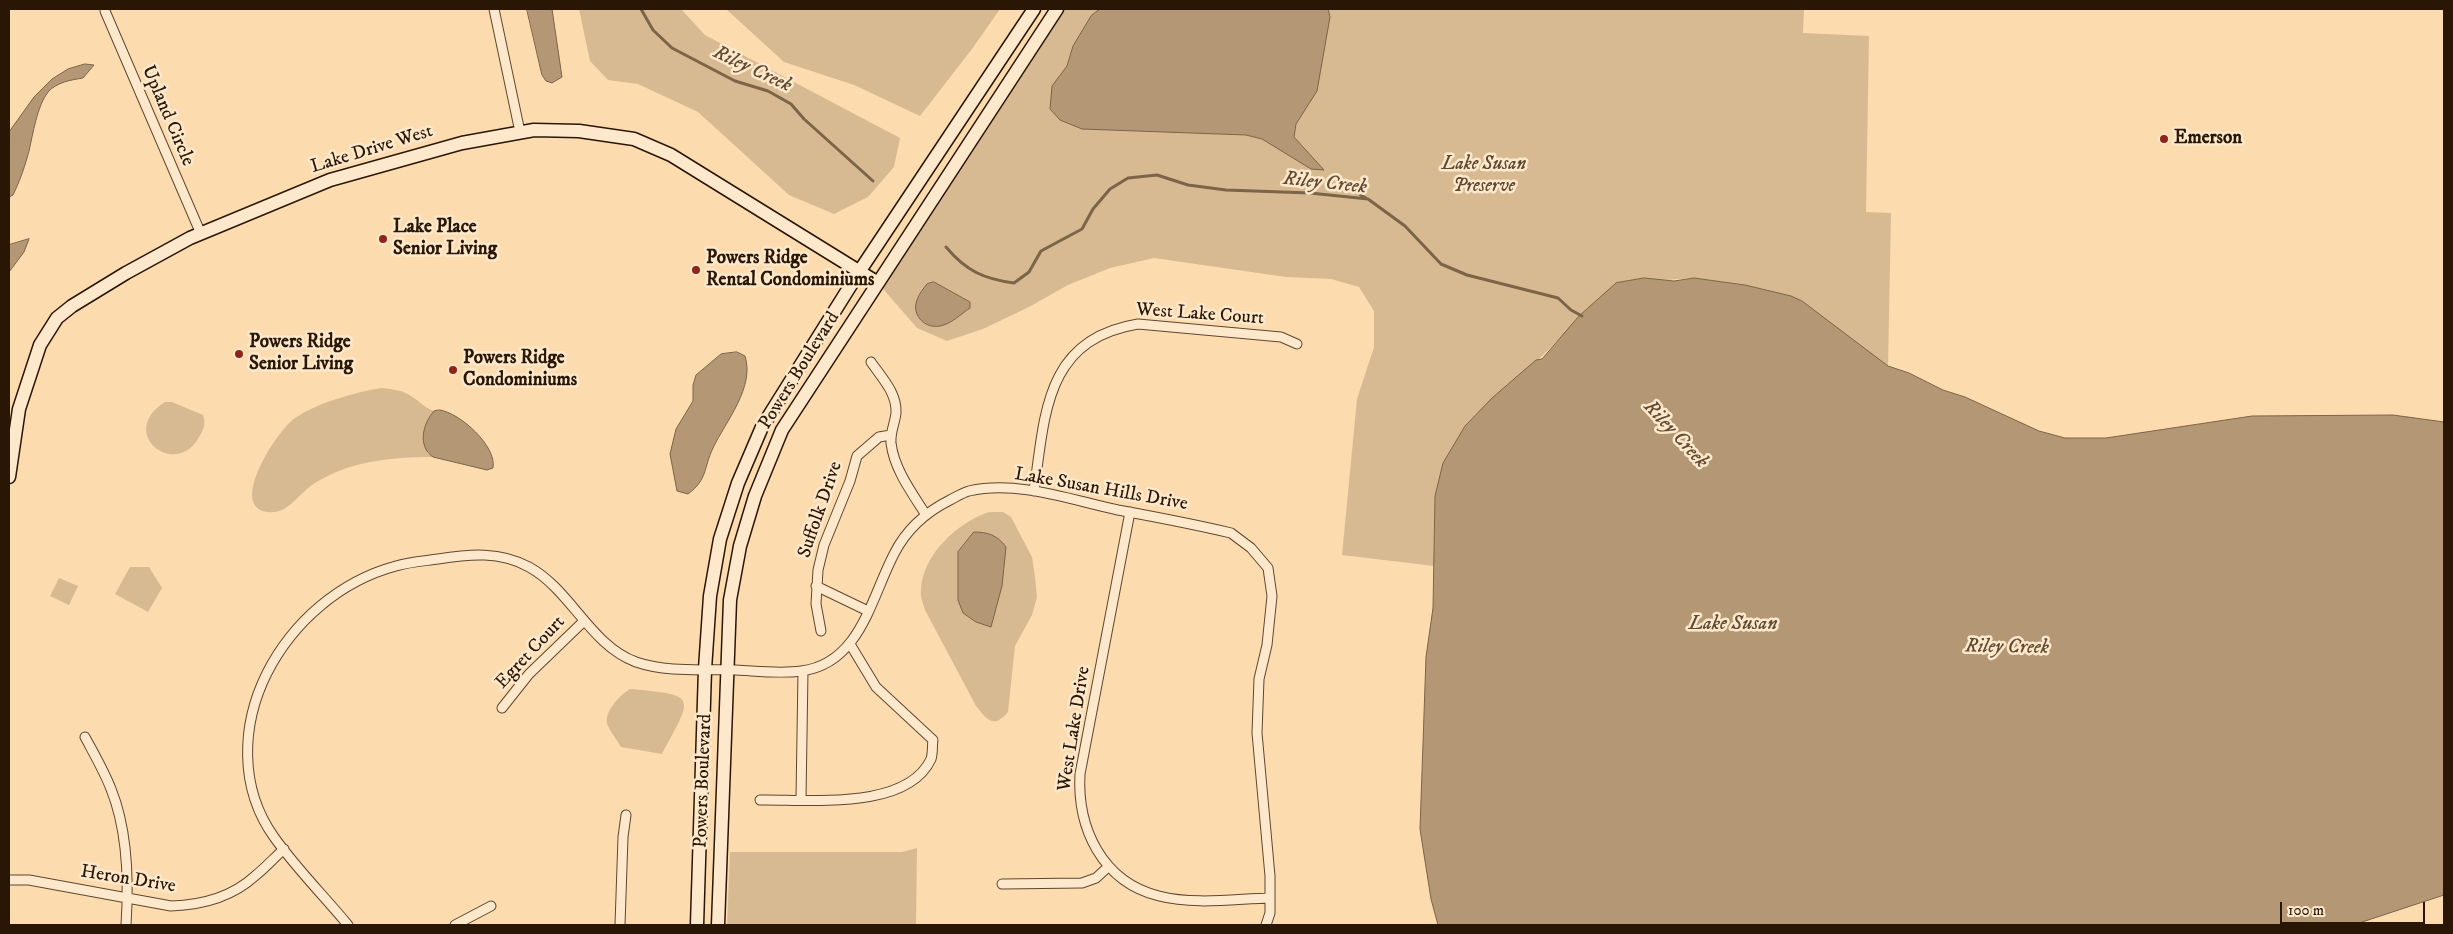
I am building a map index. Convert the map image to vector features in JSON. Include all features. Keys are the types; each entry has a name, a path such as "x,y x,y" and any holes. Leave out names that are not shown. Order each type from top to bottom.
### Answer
{"main road":[{"name":"Powers Boulevard","path":"697,925 710,596 720,539 738,483 762,427 860,272 1034,9"},
{"name":"Powers Boulevard","path":"718,925 730,600 740,546 755,496 782,430 1057,9"},
{"name":"Lake Drive West","path":"9,477 19,409 40,345 57,318 72,306 126,273 201,234 330,180 462,143 534,130 579,131 634,139 671,155 878,283"}],"street":[{"path":"494,9 520,132"},
{"name":"Upland Circle","path":"105,11 201,234"},
{"name":"West Lake Court","path":"1034,491 1049,406 1059,374 1076,350 1096,336 1116,328 1138,324 1281,337 1296,344"},
{"path":"871,362 895,399 896,414 891,435 897,463 910,490 926,515"},
{"name":"Suffolk Drive","path":"821,631 816,604 816,586 824,545 850,481 857,456 879,437 891,435"},
{"name":"Lake Susan Hills Drive","path":"348,925 273,836 255,795 249,774 247,750 249,721 262,683 279,649 317,607 366,576 397,566 464,555 488,555 508,559 528,567 547,580 584,621 614,648 634,661 668,669 803,671 838,658 850,644 868,611 895,551 914,525 936,507 966,492 994,488 1034,491 1130,512 1192,523 1231,533 1251,548 1268,568 1272,596 1267,645 1259,679 1257,733 1270,898 1270,913 1266,925"},
{"name":"West Lake Drive","path":"1130,512 1080,782 1079,797 1089,836 1108,867 1136,887 1158,896 1205,900 1270,898"},
{"name":"Suffolk Drive","path":"816,586 868,611"},
{"name":"Egret Court","path":"502,708 529,674 584,621"},
{"path":"760,800 852,800 882,794 907,785 925,769 932,757 933,740 876,687 850,644"},
{"path":"801,799 803,671"},
{"path":"85,737 110,788 117,808 127,867 128,899 126,925"},
{"path":"620,925 623,837 626,815"},
{"name":"Heron Drive","path":"9,880 28,880 171,906 204,903 238,888 255,877 284,849"},
{"path":"1002,884 1082,883 1096,878 1108,867"},
{"path":"455,925 490,906"}],"green space":[{"path":"579,9 681,9 705,35 900,138 894,167 868,197 834,214 789,195 698,112 638,84 608,80 590,61"},
{"path":"726,9 1000,9 972,49 920,116 854,85 784,62"},
{"name":"Lake Susan Preserve","path":"1057,9 1804,9 1803,33 1869,36 1866,212 1891,213 1888,366 1745,285 1694,278 1665,280 1559,339 1528,370 1492,398 1465,426 1435,496 1434,566 1342,555 1357,399 1374,347 1374,311 1359,287 1331,279 1286,277 1154,258 1110,268 1068,285 1029,307 983,329 947,341 917,328 878,283"},
{"path":"381,388 404,392 434,411 430,416 427,453 433,457 401,458 370,462 340,470 312,485 281,510 268,512 257,507 252,497 259,468 277,437 287,425 304,412 325,403 348,395"},
{"path":"165,402 172,402 203,415 204,418 204,426 199,437 189,449 177,454 165,453 155,447 148,438 146,427 151,414"},
{"path":"989,512 1003,512 1011,517 1032,557 1037,597 1032,615 1015,646 1008,712 995,721 987,719 976,706 925,610 921,593 923,577 928,564 944,542 965,523"},
{"path":"130,567 149,567 162,588 148,612 115,594"},
{"path":"59,578 78,586 69,605 50,596"},
{"path":"630,689 668,694 679,697 684,702 684,710 680,720 662,754 621,747 609,729 607,721 610,710 617,700"},
{"path":"917,848 916,925 727,925 730,852 902,852"}],"water":[{"path":"527,9 552,9 562,77 552,83 546,81 542,75"},
{"path":"1100,9 1328,9 1330,17 1317,91 1296,124 1294,137 1324,170 1311,169 1262,139 1246,135 1082,129 1060,120 1050,109 1052,86 1067,66 1073,46 1091,16"},
{"path":"85,64 94,65 83,78 64,82 56,86 44,98 38,112 22,173 13,195 9,197 9,132 34,97 52,79 68,69"},
{"path":"29,239 24,252 9,272 9,245"},
{"name":"Lake Susan","path":"1644,278 1674,281 1694,278 1745,285 1791,296 1802,301 1888,366 1909,373 1943,390 1965,397 2039,431 2065,438 2106,438 2252,416 2393,415 2444,422 2444,895 2353,925 1438,925 1431,899 1420,829 1426,657 1433,608 1435,496 1443,463 1465,426 1492,398 1536,360 1542,359 1579,316 1616,283"},
{"path":"934,282 970,302 970,308 952,321 940,326 925,323 916,311 917,300 920,294 927,284"},
{"path":"737,352 745,356 747,368 743,392 738,404 713,448 699,483 688,494 677,491 670,454 676,429 693,401 693,385 696,375 721,354"},
{"path":"440,410 457,417 476,432 489,450 493,459 493,468 487,470 433,457 428,452 423,441 423,434 430,416 434,411"},
{"path":"974,532 992,535 1006,547 1002,586 991,627 976,622 963,613 958,600 958,552"}],"waterway":[{"name":"Riley Creek","path":"641,9 653,30 672,48 735,81 768,91 791,104 804,119 873,181"},
{"name":"Riley Creek","path":"946,247 968,268 994,279 1014,283 1029,272 1041,251 1082,229 1093,209 1110,189 1128,178 1157,175 1188,185 1226,190 1310,193 1368,199 1405,226 1441,264 1467,275 1558,298 1571,310 1582,316"},
{"path":"1338,182 1366,198"}],"place":[{"name":"Emerson","path":"2164,139"},
{"name":"Lake Place Senior Living","path":"383,239"},
{"name":"Powers Ridge Rental Condominiums","path":"696,270"},
{"name":"Powers Ridge Senior Living","path":"239,354"},
{"name":"Powers Ridge Condominiums","path":"453,370"}]}
